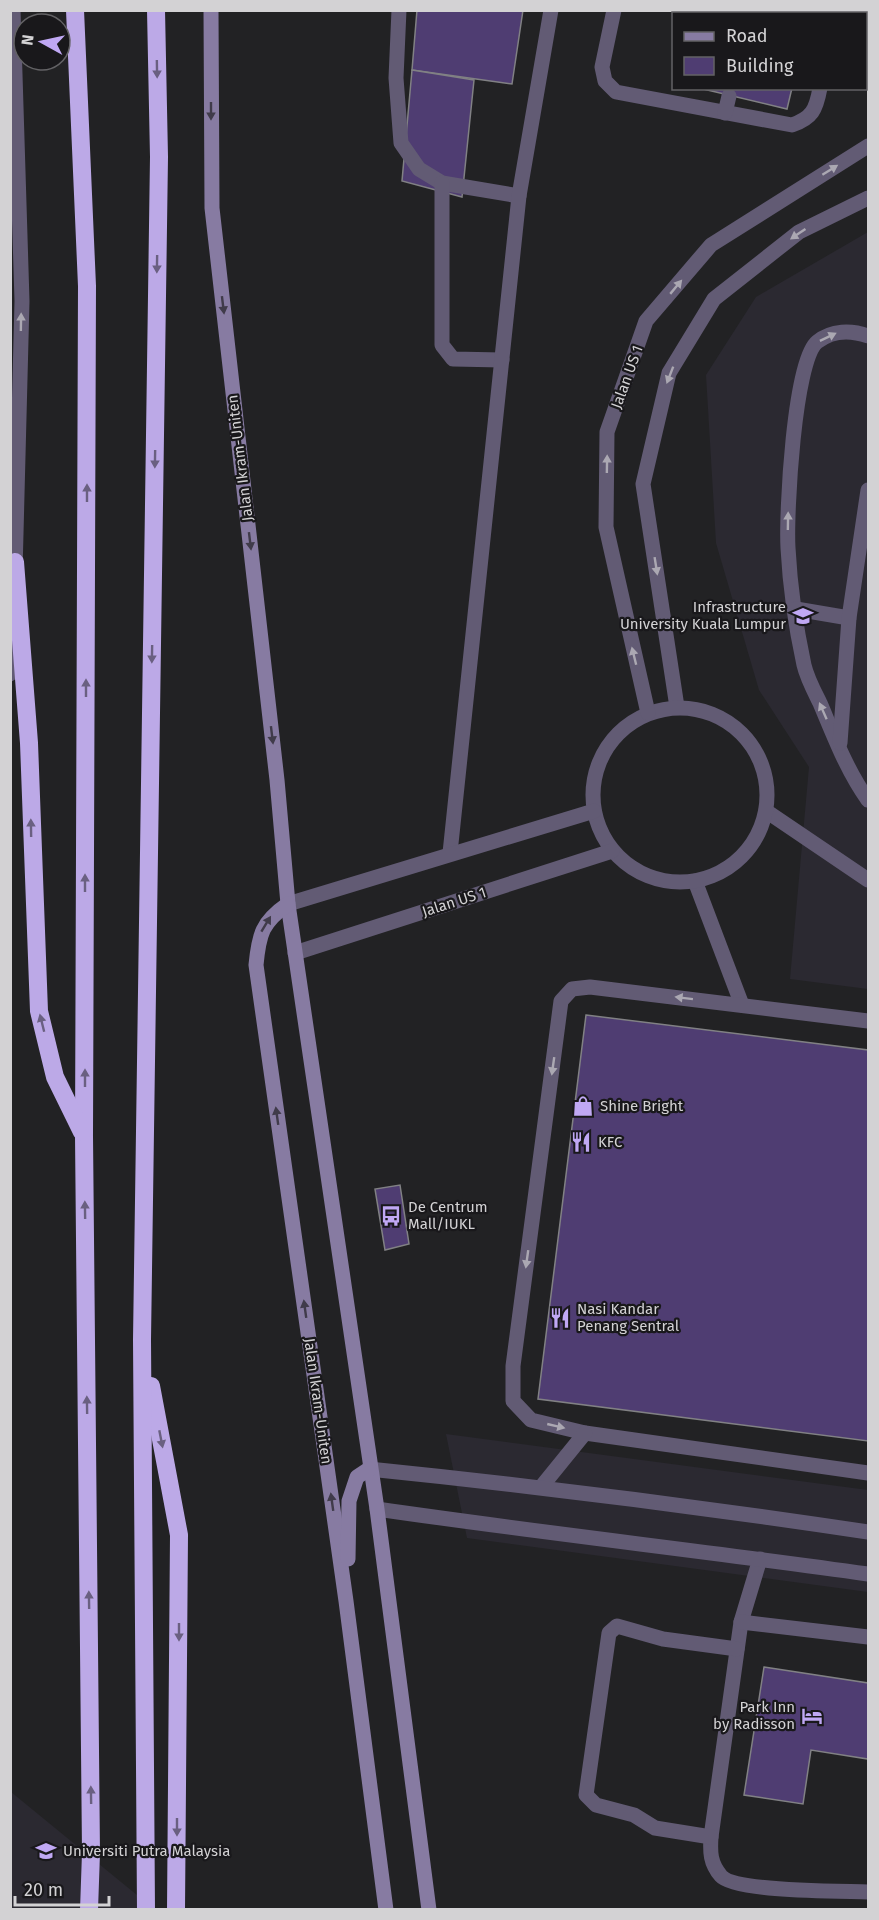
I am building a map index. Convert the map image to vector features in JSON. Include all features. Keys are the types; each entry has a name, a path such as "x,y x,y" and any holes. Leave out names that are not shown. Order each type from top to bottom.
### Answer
{"highway":[{"path":"75,10 87,286 84,1136 91,1853 89,1910"},
{"path":"146,1910 142,1340 159,157 156,10"},
{"path":"15,562 29,743 39,1011 55,1077 84,1136"},
{"path":"142,1340 179,1534 176,1910"}],"main road":[{"name":"Jalan Ikram-Uniten","path":"211,10 212,208 277,780 288,904 369,1469 377,1509 429,1910"},
{"name":"Jalan Ikram-Uniten","path":"288,904 271,916 259,938 256,965 346,1601 386,1910"},
{"path":"346,1601 349,1502 357,1477 369,1469"}],"street":[{"path":"399,10 396,78 401,143 419,169 442,183 519,196"},
{"path":"450,853 519,196 551,10"},
{"path":"614,10 602,67 605,81 616,92 792,125 808,120 817,108 820,90"},
{"path":"10,674 22,301 14,72"},
{"path":"725,113 729,96"},
{"name":"Jalan US 1","path":"648,713 606,527 607,432 646,321 711,245 868,146"},
{"path":"442,183 442,345 453,359 502,360"},
{"path":"677,706 644,484 669,374 714,299 799,232 868,198"},
{"path":"868,336 859,333 834,332 815,344 806,364 789,489 788,548 804,667 839,748 868,800"},
{"path":"839,748 849,618 868,490"},
{"path":"795,609 849,618"},
{"path":"677,706 703,710 726,720 746,737 760,759 767,784 766,811 757,836 741,857 720,872 695,881 672,882 650,877 629,867 612,851 601,832 594,812 593,781 603,752 622,729 648,713 677,706"},
{"path":"766,811 868,880"},
{"path":"288,904 450,853 594,812"},
{"name":"Jalan US 1","path":"295,953 612,851"},
{"path":"695,881 742,1005"},
{"path":"868,1021 590,987 572,989 561,1001 513,1366 513,1401 531,1420 585,1433 868,1473"},
{"path":"542,1486 585,1433"},
{"path":"369,1469 542,1486 868,1532"},
{"path":"377,1509 544,1534 868,1574"},
{"path":"760,1559 741,1622 711,1837 710,1859 722,1878 746,1886 868,1892"},
{"path":"741,1622 868,1637"},
{"path":"711,1837 655,1828 634,1815 596,1805 586,1795 609,1633 617,1626 663,1639 737,1649"}],"shaded area":[{"name":"Infrastructure University Kuala Lumpur","path":"868,232 868,989 790,979 809,767 759,690 716,543 706,375 756,297"},
{"path":"446,1434 868,1490 868,1592 467,1538"},
{"name":"Universiti Putra Malaysia","path":"11,1792 154,1909 11,1909"}],"building":[{"path":"417,10 523,10 512,84 412,70"},
{"path":"695,10 810,10 810,12 695,12"},
{"path":"412,70 474,80 462,197 402,181"},
{"path":"707,90 792,90 787,109"},
{"path":"586,1015 868,1050 868,1441 538,1399"},
{"path":"400,1185 409,1244 385,1250 375,1189"},
{"name":"Park Inn by Radisson","path":"764,1667 868,1683 868,1759 811,1750 803,1804 744,1795"}],"place":[{"name":"Infrastructure University Kuala Lumpur","path":"803,616"},
{"name":"Shine Bright","path":"583,1106"},
{"name":"KFC","path":"581,1142"},
{"name":"De Centrum Mall/IUKL","path":"391,1216"},
{"name":"Nasi Kandar Penang Sentral","path":"560,1318"},
{"name":"Park Inn by Radisson","path":"812,1716"},
{"name":"Universiti Putra Malaysia","path":"46,1851"}]}
